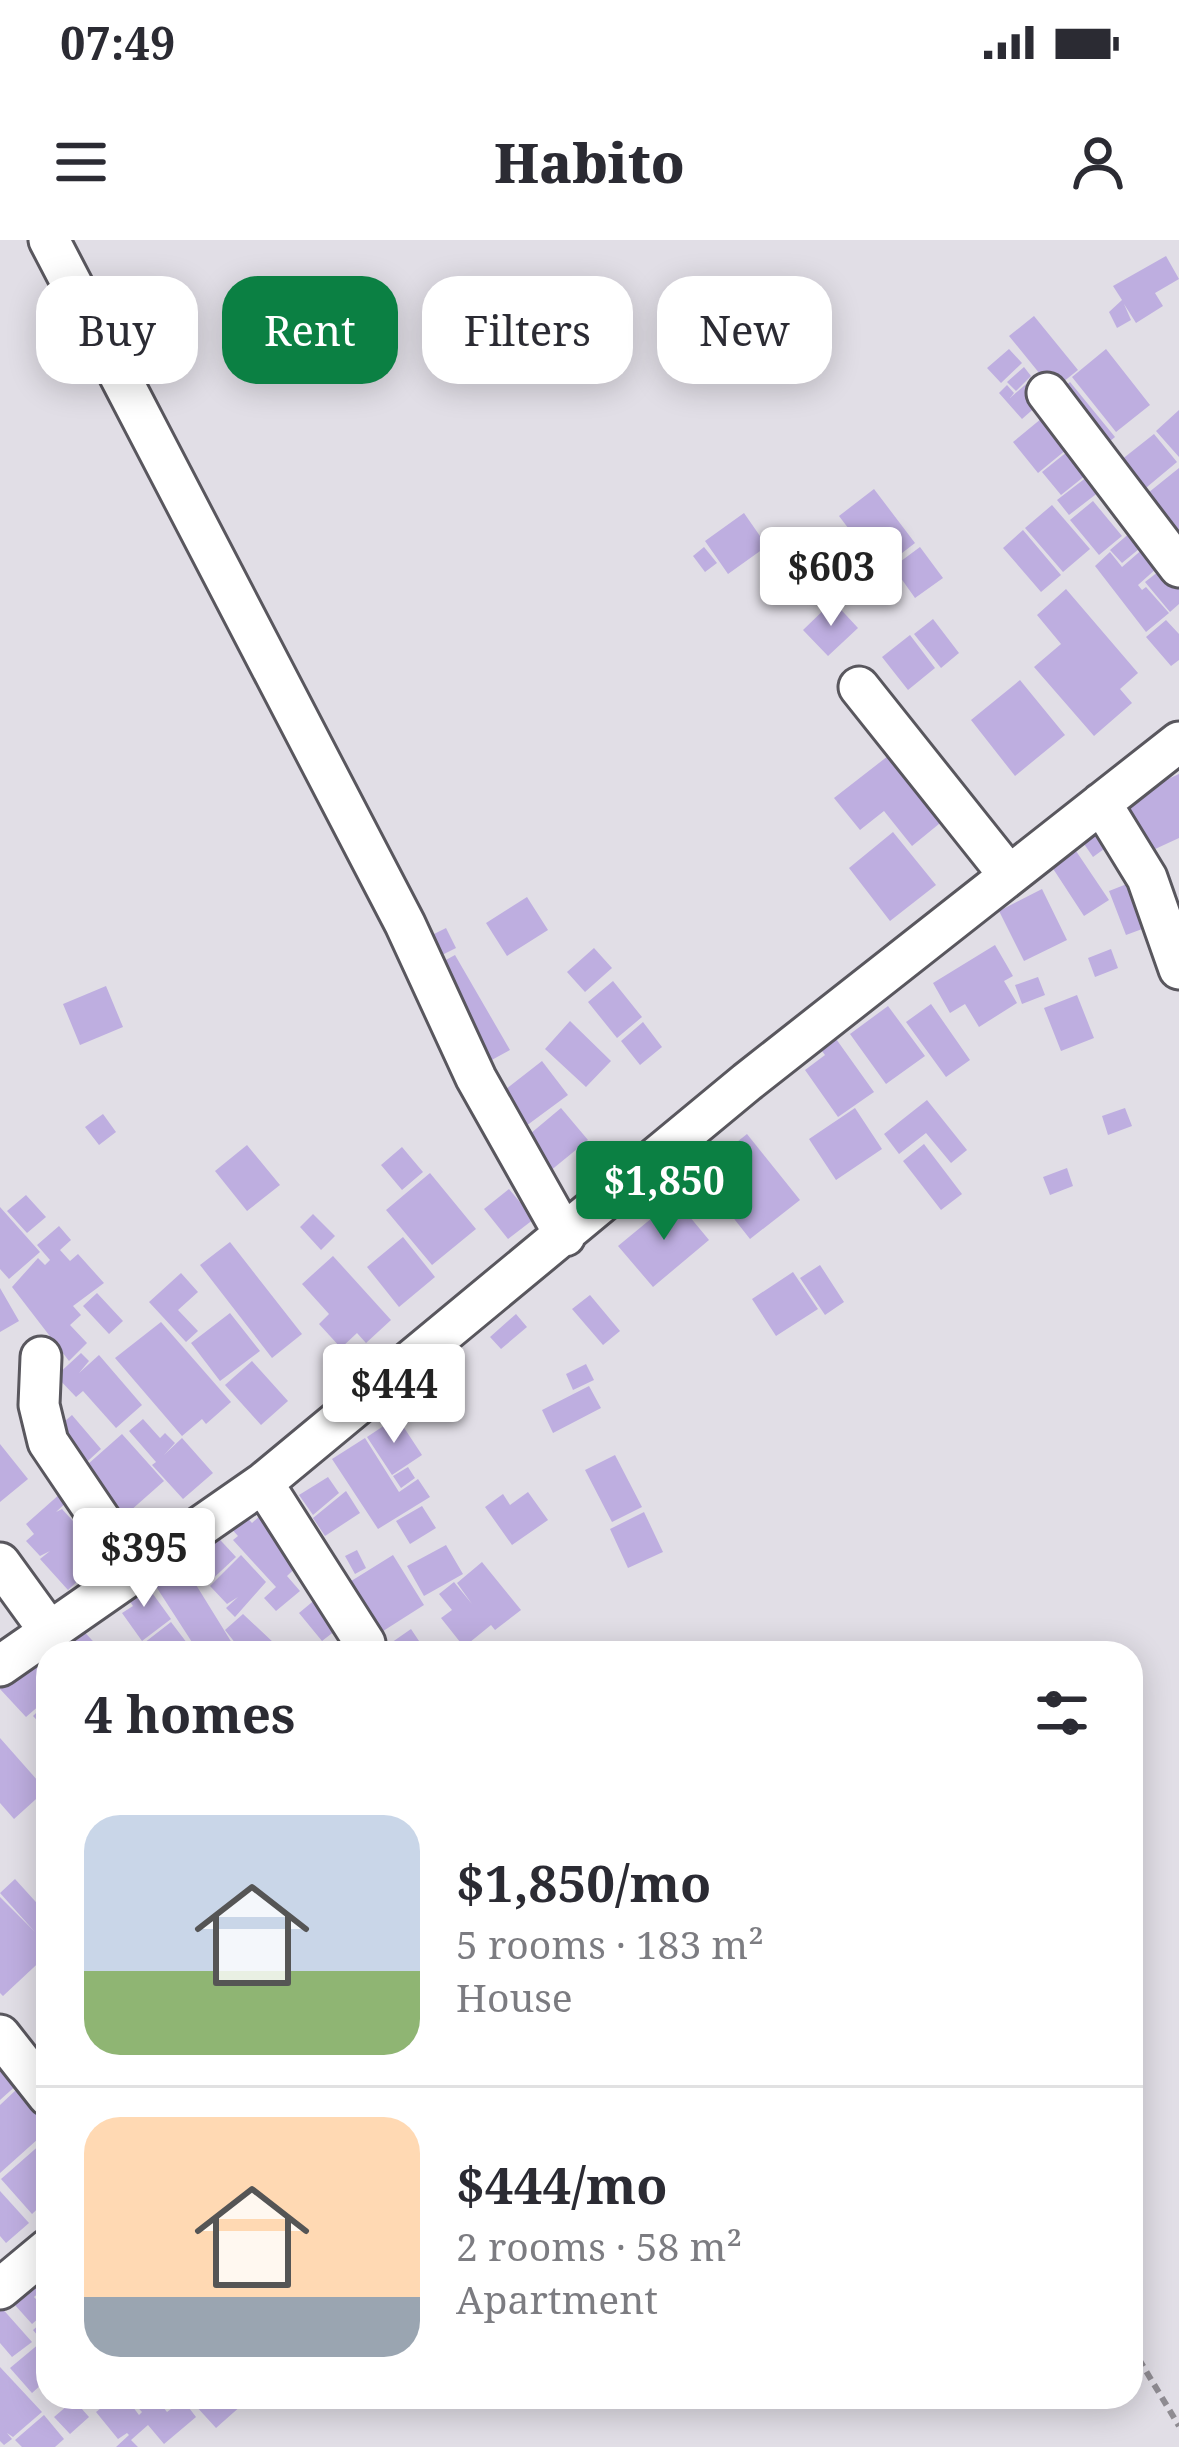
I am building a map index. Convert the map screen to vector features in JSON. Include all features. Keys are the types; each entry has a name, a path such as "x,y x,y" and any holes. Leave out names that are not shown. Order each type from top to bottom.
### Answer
{"street":[{"path":"49,240 405,924 476,1078 566,1236"},
{"path":"1047,393 1179,567"},
{"path":"859,687 1008,874"},
{"path":"37,1641 263,1483 747,1082 1179,742"},
{"path":"1101,803 1147,878 1179,969"},
{"path":"41,1358 39,1406 48,1442 135,1571"},
{"path":"263,1483 364,1641"},
{"path":"0,1563 50,1632"},
{"path":"0,1666 36,1642"},
{"path":"0,2035 36,2081"},
{"path":"0,2289 36,2259"}],"path":[{"path":"1143,2366 1179,2426"}],"building":[{"path":"1166,256 1179,279 1155,293 1163,306 1136,323 1124,304 1131,320 1117,328 1109,312 1122,300 1113,286"},
{"path":"1034,316 1078,370 1053,390 1009,336"},
{"path":"1009,349 1022,363 1001,383 987,368"},
{"path":"1106,349 1150,405 1116,432 1072,377"},
{"path":"1024,367 1031,376 1016,391 1007,382"},
{"path":"1032,379 1047,397 1022,419 999,393 1007,385 1014,393 1010,398"},
{"path":"1070,382 1115,437 1098,451 1054,395"},
{"path":"1053,409 1078,440 1038,473 1013,442"},
{"path":"1179,410 1179,457 1156,431"},
{"path":"1154,434 1177,462 1135,497 1111,468"},
{"path":"1078,443 1096,467 1061,495 1042,472"},
{"path":"1179,468 1179,552 1138,501"},
{"path":"1096,470 1108,485 1069,515 1057,500"},
{"path":"874,489 915,543 880,570 839,516"},
{"path":"1093,501 1122,536 1099,555 1070,520"},
{"path":"1052,505 1090,549 1063,572 1025,528"},
{"path":"744,513 767,546 728,574 705,541"},
{"path":"1139,525 1151,539 1122,563 1110,550"},
{"path":"1023,530 1061,575 1041,592 1003,548"},
{"path":"1152,541 1167,559 1138,585 1142,590 1146,587 1169,613 1146,632 1095,566 1110,552 1122,567"},
{"path":"704,547 717,563 705,572 693,556"},
{"path":"920,547 943,578 915,598 893,567"},
{"path":"1168,564 1179,578 1179,604 1170,612 1145,582"},
{"path":"805,570 814,580 799,593 791,583"},
{"path":"1066,589 1138,673 1120,689 1132,703 1094,736 1034,667 1061,644 1037,615"},
{"path":"833,601 858,628 828,656 803,630"},
{"path":"933,619 959,653 941,668 914,634"},
{"path":"1166,620 1179,634 1179,660 1171,666 1146,637"},
{"path":"910,635 935,668 908,690 882,657"},
{"path":"1020,680 1065,735 1015,776 971,720"},
{"path":"897,749 950,815 912,846 884,811 860,830 834,798"},
{"path":"1179,774 1179,838 1140,856 1117,802"},
{"path":"1104,825 1115,841 1093,857 1082,841"},
{"path":"893,832 936,885 890,921 849,868"},
{"path":"1074,848 1109,900 1084,916 1050,864"},
{"path":"1137,880 1153,925 1126,935 1109,891"},
{"path":"1042,889 1067,940 1024,961 999,911"},
{"path":"527,897 548,930 507,956 486,923"},
{"path":"446,928 456,948 438,957 428,937"},
{"path":"995,945 1013,976 1004,981 1017,1003 979,1027 965,1004 950,1013 933,983"},
{"path":"594,948 612,968 585,992 567,972"},
{"path":"1111,949 1118,968 1095,977 1088,958"},
{"path":"455,955 510,1050 488,1062 433,967"},
{"path":"1038,977 1045,995 1022,1004 1015,985"},
{"path":"613,981 642,1017 617,1038 588,1002"},
{"path":"106,986 123,1027 80,1045 63,1004"},
{"path":"1077,995 1094,1038 1061,1051 1044,1008"},
{"path":"931,1004 970,1060 946,1077 906,1022"},
{"path":"888,1006 925,1056 886,1084 850,1034"},
{"path":"570,1021 611,1061 586,1087 545,1049"},
{"path":"643,1022 662,1047 640,1065 621,1041"},
{"path":"834,1036 874,1092 838,1117 805,1070 825,1055 819,1047"},
{"path":"542,1061 568,1095 526,1126 501,1093"},
{"path":"927,1100 967,1150 951,1163 926,1133 899,1154 884,1134"},
{"path":"561,1108 588,1140 544,1176 518,1144"},
{"path":"855,1108 882,1149 836,1180 809,1139"},
{"path":"1125,1108 1132,1126 1108,1135 1102,1116"},
{"path":"103,1114 116,1132 99,1145 85,1127"},
{"path":"747,1134 800,1200 750,1239 698,1173"},
{"path":"924,1144 962,1194 941,1210 903,1161"},
{"path":"247,1145 280,1185 247,1211 215,1171"},
{"path":"402,1147 423,1172 402,1190 381,1165"},
{"path":"1067,1168 1073,1186 1050,1195 1043,1177"},
{"path":"430,1173 476,1229 432,1265 386,1210"},
{"path":"509,1189 534,1219 508,1239 484,1209"},
{"path":"26,1195 46,1217 27,1233 7,1211"},
{"path":"675,1199 709,1240 653,1287 618,1246"},
{"path":"0,1207 40,1252 9,1279 0,1269"},
{"path":"313,1214 335,1236 321,1250 300,1227"},
{"path":"59,1226 71,1240 60,1250 70,1261 78,1254 104,1283 73,1306 81,1315 70,1325 87,1343 69,1361 12,1287 38,1258 45,1265 50,1260 37,1245"},
{"path":"403,1237 435,1277 399,1307 367,1267"},
{"path":"230,1242 302,1334 272,1358 200,1265"},
{"path":"333,1256 391,1320 366,1343 357,1333 341,1348 319,1324 329,1314 302,1284"},
{"path":"820,1265 844,1302 825,1315 800,1278"},
{"path":"793,1272 818,1309 776,1336 752,1299"},
{"path":"181,1273 198,1292 178,1310 198,1331 186,1342 149,1302"},
{"path":"0,1288 19,1321 0,1332"},
{"path":"97,1293 123,1321 109,1334 83,1306"},
{"path":"590,1295 620,1331 603,1345 572,1309"},
{"path":"230,1313 260,1351 220,1381 191,1343"},
{"path":"516,1314 527,1327 501,1349 490,1337"},
{"path":"161,1322 231,1402 206,1424 202,1419 182,1436 115,1358"},
{"path":"81,1353 89,1361 79,1373 99,1355 142,1405 116,1428 83,1391 76,1397 56,1376"},
{"path":"252,1361 288,1401 261,1425 225,1385"},
{"path":"586,1364 594,1380 573,1390 566,1374"},
{"path":"589,1386 601,1408 553,1433 542,1410"},
{"path":"72,1415 101,1449 79,1469 49,1435"},
{"path":"397,1417 422,1455 392,1475 367,1437"},
{"path":"143,1419 160,1438 165,1433 175,1443 164,1455 182,1438 213,1473 183,1499 129,1431"},
{"path":"122,1434 164,1481 121,1519 79,1472"},
{"path":"365,1438 399,1492 418,1479 430,1497 378,1529 332,1459"},
{"path":"0,1444 28,1479 0,1502"},
{"path":"615,1455 642,1507 612,1522 585,1470"},
{"path":"408,1467 415,1478 401,1488 393,1476"},
{"path":"328,1477 339,1493 313,1515 299,1495"},
{"path":"346,1491 360,1513 325,1536 313,1518"},
{"path":"528,1492 548,1520 512,1545 485,1507 503,1494 510,1505"},
{"path":"61,1493 68,1501 56,1512 62,1509 105,1556 68,1590 40,1559 50,1551 40,1556 26,1541 34,1534 26,1524"},
{"path":"422,1506 436,1528 410,1544 396,1521"},
{"path":"242,1512 252,1523 264,1512 306,1558 287,1576 300,1591 276,1611 264,1598 276,1587 233,1540 238,1536 228,1525"},
{"path":"644,1512 663,1552 628,1568 610,1529"},
{"path":"210,1529 236,1557 206,1585 180,1558"},
{"path":"446,1545 463,1574 424,1596 407,1566"},
{"path":"357,1550 366,1568 355,1574 345,1556"},
{"path":"171,1553 182,1567 168,1577 185,1567 231,1641 191,1641 146,1571"},
{"path":"241,1555 266,1582 235,1617 226,1608 238,1597 227,1604 210,1586"},
{"path":"393,1555 424,1605 380,1633 348,1583"},
{"path":"482,1562 521,1610 495,1630 491,1625 471,1641 459,1641 441,1618 452,1610 439,1594 454,1582 472,1604 457,1583"},
{"path":"140,1576 171,1619 142,1641 122,1613 133,1606 122,1590"},
{"path":"317,1598 340,1627 322,1641 299,1613"},
{"path":"243,1614 272,1641 234,1641 225,1630"},
{"path":"171,1622 185,1641 147,1641"},
{"path":"78,1625 93,1641 61,1641"},
{"path":"411,1629 419,1641 394,1641"},
{"path":"36,1650 36,1708 26,1717 0,1689 0,1682"},
{"path":"0,1738 36,1779 36,1799 14,1819 0,1803"},
{"path":"15,1879 36,1902 36,1965 3,1996 0,1897 35,1932 0,1893"},
{"path":"0,2062 19,2083 0,2100"},
{"path":"17,2089 36,2110 36,2141 0,2173 0,2105"},
{"path":"36,2148 36,2210 32,2214 1,2179"},
{"path":"0,2191 29,2223 6,2243 0,2236"},
{"path":"36,2267 36,2321 32,2324 5,2294"},
{"path":"0,2306 32,2342 12,2357 0,2343"},
{"path":"36,2346 36,2389 32,2393 10,2368"},
{"path":"0,2367 42,2412 13,2437 7,2433 12,2439 4,2445 0,2441"},
{"path":"63,2409 82,2409 89,2417 70,2434 54,2417"},
{"path":"139,2409 190,2409 196,2417 164,2444 148,2425 131,2440 138,2447 116,2447 129,2435 118,2439 96,2412 142,2412"},
{"path":"199,2409 237,2409 216,2428"},
{"path":"44,2415 64,2439 55,2447 22,2447 15,2440"}]}
